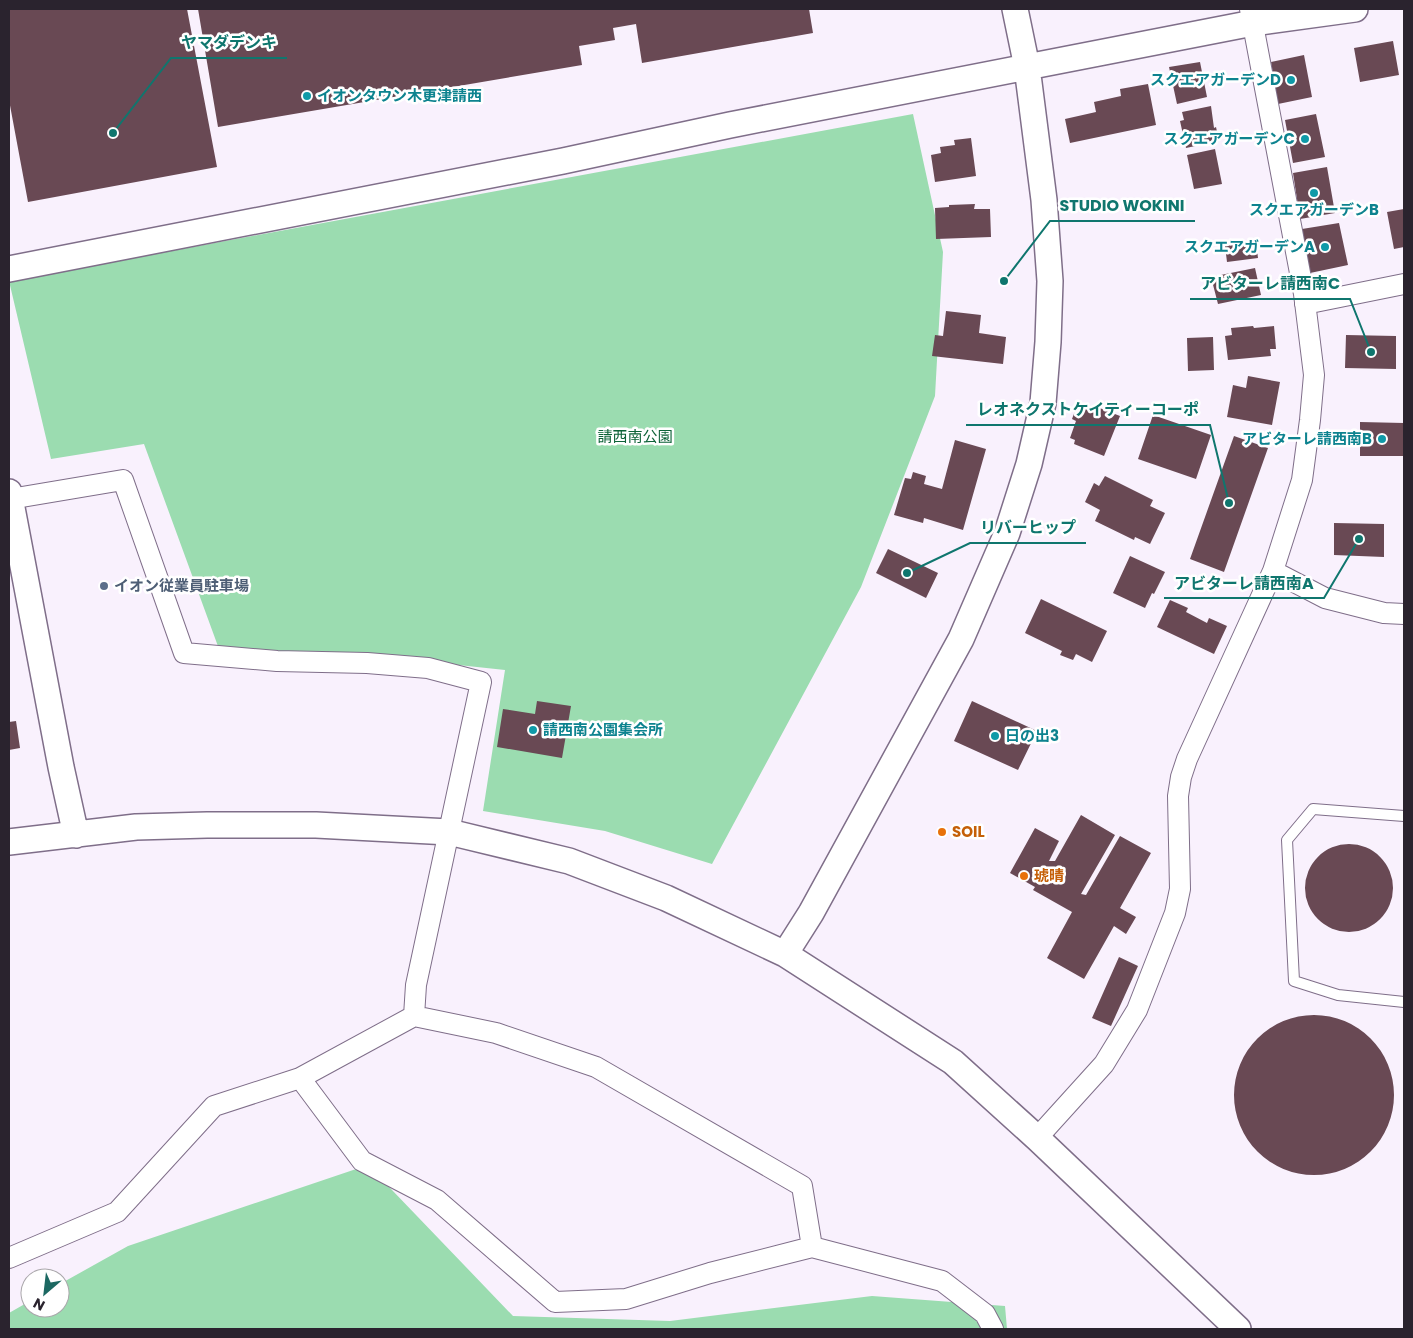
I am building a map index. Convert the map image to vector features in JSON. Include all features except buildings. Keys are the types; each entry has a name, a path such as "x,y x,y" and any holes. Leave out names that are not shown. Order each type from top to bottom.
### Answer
{"street":[{"path":"785,954 811,913 961,639 1006,533 1029,464 1043,403 1050,281 1044,200 1027,67 1015,9"},
{"path":"9,269 554,163 730,125 1027,67 1252,16 1355,9"},
{"path":"1038,1138 1104,1064 1137,1010 1174,913 1180,889 1178,796 1184,768 1273,571 1302,480 1314,375 1305,304 1252,16"},
{"path":"1305,304 1404,284"},
{"path":"76,835 61,767 9,496 123,480 184,653 277,661 367,663 428,668 481,682 416,985 414,1016"},
{"path":"1273,571 1325,598 1384,613 1404,614"},
{"path":"9,842 136,827 207,825 316,825 449,832 569,861 666,898 785,954 953,1062 1038,1138 1238,1329"},
{"path":"9,1258 117,1212 214,1106 300,1078 414,1016 496,1033 596,1067 802,1186 812,1247"},
{"path":"300,1078 362,1161 437,1200 555,1302 626,1299 710,1273 812,1247 942,1281 985,1314 993,1329"}],"lane":[{"path":"1404,816 1313,809 1287,840 1294,981 1338,995 1404,1002"}],"green space":[{"name":"請西南公園","path":"913,114 943,252 935,396 861,587 712,864 605,831 483,811 505,670 365,655 219,649 144,444 51,459 9,281"},
{"path":"368,1165 513,1316 670,1321 872,1296 1005,1306 1007,1329 9,1329 9,1313 20,1307 20,1318 70,1318 70,1278 128,1246"}],"place":[{"name":"スクエアガーデンD","path":"1291,80"},
{"name":"イオンタウン木更津請西","path":"307,96"},
{"name":"ヤマダデンキ","path":"113,133"},
{"name":"スクエアガーデンC","path":"1305,139"},
{"name":"スクエアガーデンB","path":"1314,193"},
{"name":"スクエアガーデンA","path":"1325,247"},
{"name":"STUDIO WOKINI","path":"1004,281"},
{"name":"アビターレ請西南C","path":"1371,352"},
{"name":"アビターレ請西南B","path":"1382,439"},
{"name":"レオネクストケイティーコーポ","path":"1229,503"},
{"name":"アビターレ請西南A","path":"1359,539"},
{"name":"リバーヒップ","path":"907,573"},
{"name":"イオン従業員駐車場","path":"104,586"},
{"name":"請西南公園集会所","path":"533,730"},
{"name":"日の出3","path":"995,736"},
{"name":"SOIL","path":"942,832"},
{"name":"琥晴","path":"1024,876"}]}
